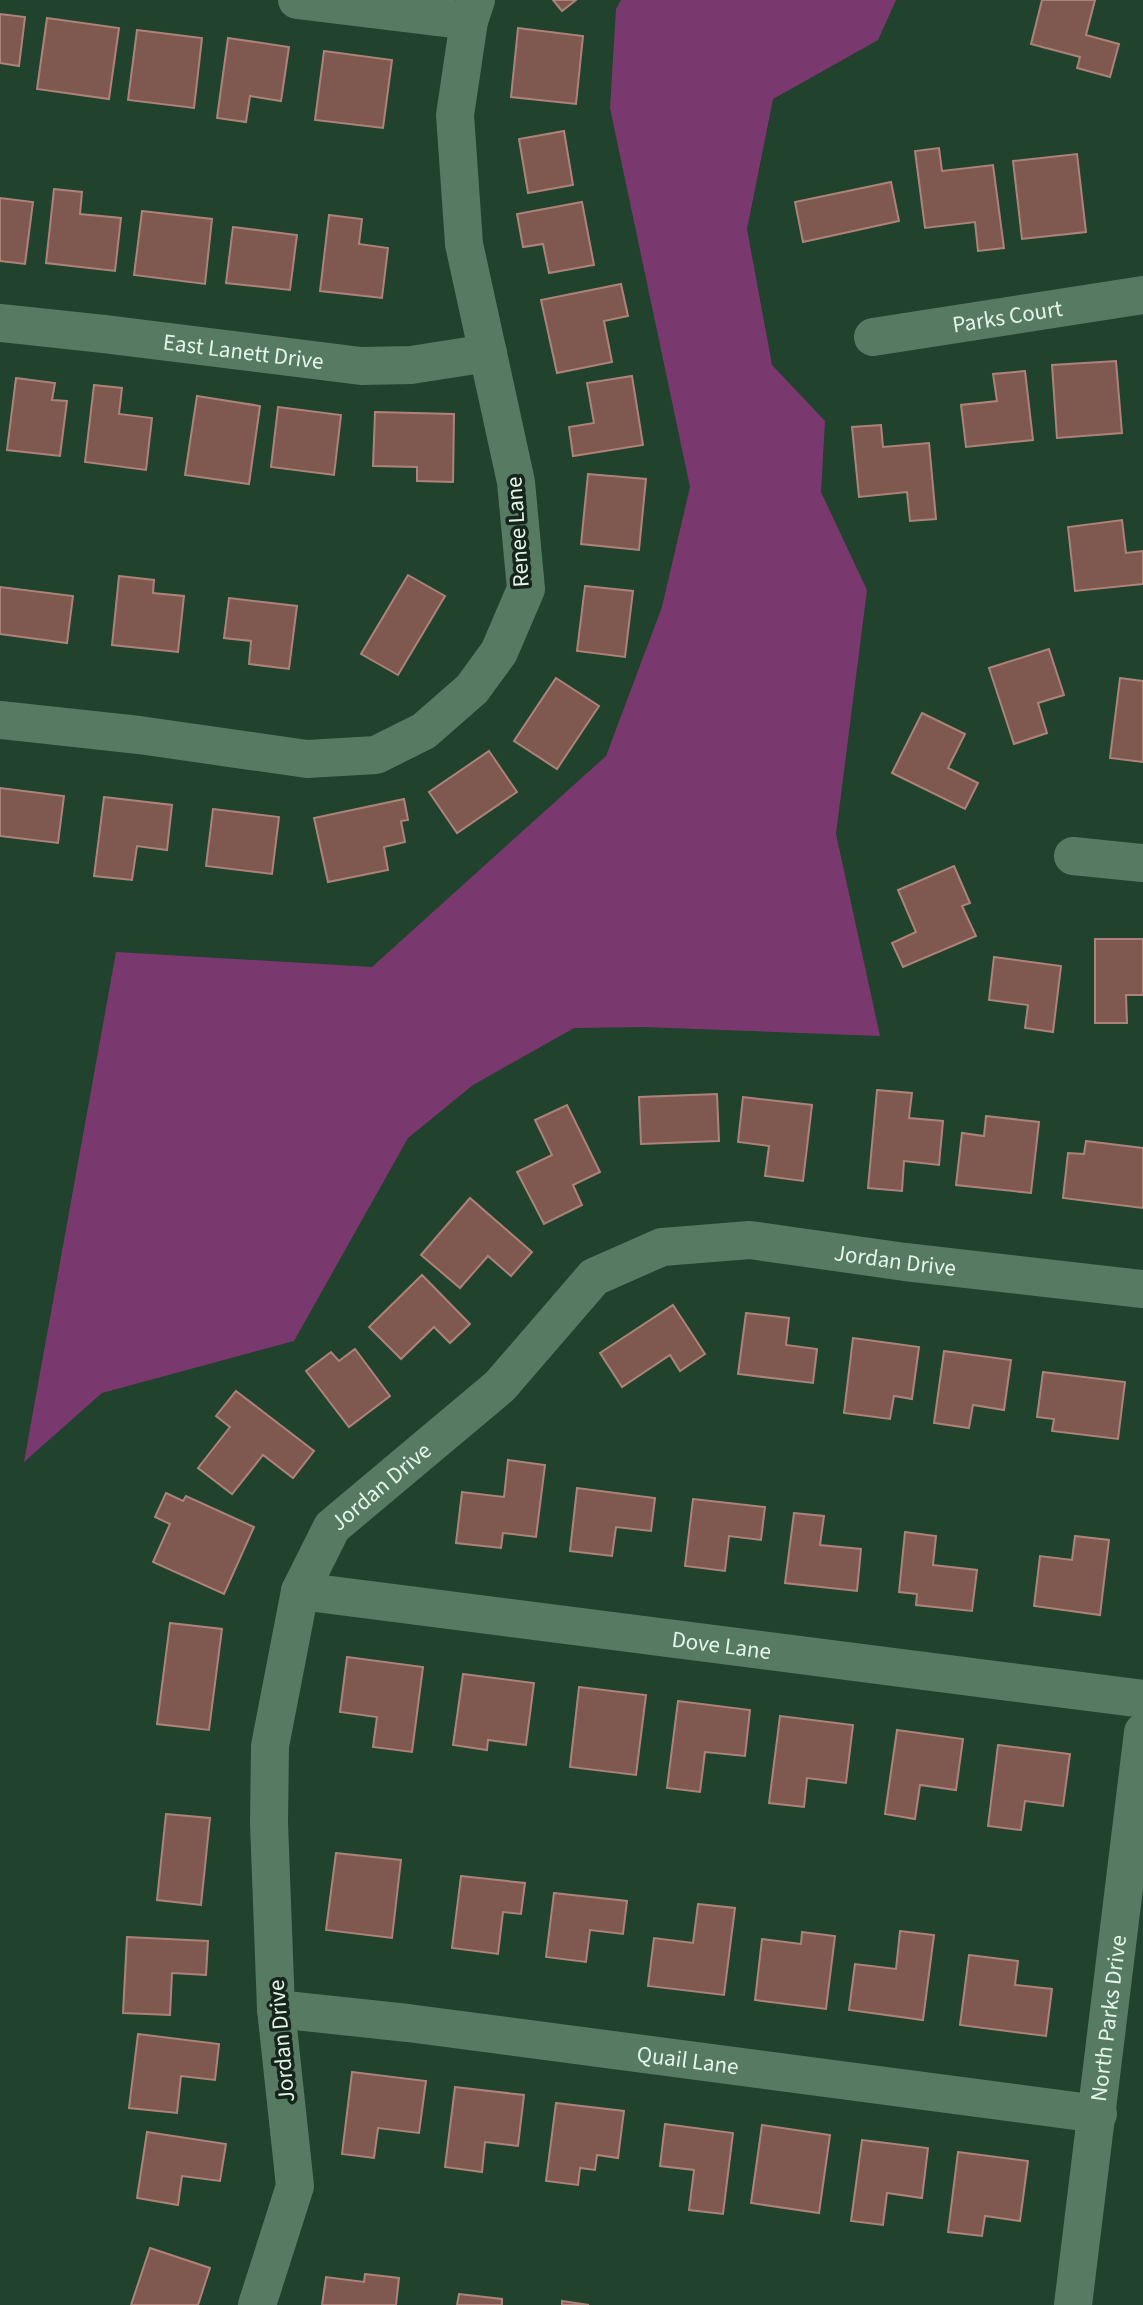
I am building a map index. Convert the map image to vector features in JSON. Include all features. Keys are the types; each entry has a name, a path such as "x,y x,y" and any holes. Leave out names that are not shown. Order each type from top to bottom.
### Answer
{"street":[{"path":"297,0 472,11"},
{"name":"Renee Lane","path":"0,720 307,759 376,755 424,732 472,689 499,652 526,589 516,482 464,244 456,115 472,11"},
{"name":"Parks Court","path":"873,337 1143,295"},
{"name":"East Lanett Drive","path":"0,323 361,366 411,365 488,353"},
{"path":"1073,856 1143,863"},
{"name":"Jordan Drive","path":"257,2305 295,2186 276,2009 268,1823 270,1746 300,1591 332,1527 500,1386 594,1277 662,1247 750,1240 905,1262 1143,1289"},
{"name":"Dove Lane","path":"300,1591 1143,1699"},
{"name":"North Parks Drive","path":"1073,2305 1143,1732"},
{"name":"Quail Lane","path":"276,2009 435,2026 1098,2114"}],"shaded area":[{"path":"621,0 896,0 878,40 773,99 747,229 772,365 825,421 821,492 867,590 836,834 880,1036 644,1027 574,1028 473,1085 408,1138 294,1341 102,1393 24,1462 116,952 372,967 606,756 662,607 690,487 610,108 616,9"}],"building":[{"path":"553,0 576,0 562,11"},
{"path":"1042,0 1095,0 1086,35 1119,44 1110,77 1077,68 1080,57 1031,44"},
{"path":"0,14 25,17 19,66 0,63"},
{"path":"47,18 119,28 109,99 37,89"},
{"path":"518,28 583,36 576,104 511,97"},
{"path":"137,30 202,38 194,108 128,100"},
{"path":"228,38 289,47 281,101 250,96 246,122 217,118"},
{"path":"324,51 392,60 383,128 315,120"},
{"path":"564,131 573,185 528,193 519,139"},
{"path":"939,148 942,171 993,165 1004,248 978,251 975,222 925,228 915,151"},
{"path":"1077,154 1086,232 1022,239 1013,161"},
{"path":"891,182 899,221 803,242 795,202"},
{"path":"54,189 82,192 80,214 121,218 115,271 46,263"},
{"path":"0,198 33,202 25,264 0,261"},
{"path":"582,202 594,265 549,273 543,244 523,247 517,214"},
{"path":"142,211 212,219 205,284 134,275"},
{"path":"329,215 362,219 359,244 388,248 382,298 320,291"},
{"path":"233,227 297,235 290,290 226,283"},
{"path":"621,284 628,316 604,321 612,362 557,373 541,300"},
{"path":"1116,361 1122,433 1057,438 1052,365"},
{"path":"1025,371 1033,440 966,447 961,405 997,401 993,374"},
{"path":"632,376 643,445 573,456 569,427 594,423 587,383"},
{"path":"16,378 55,383 52,400 67,401 60,456 7,450"},
{"path":"94,385 122,388 119,414 152,418 146,470 85,462"},
{"path":"197,396 260,406 249,484 185,475"},
{"path":"278,407 341,415 334,475 271,467"},
{"path":"375,412 454,414 453,482 417,481 417,467 373,466"},
{"path":"881,425 883,447 929,443 936,519 910,521 907,492 859,497 852,427"},
{"path":"588,474 646,479 639,550 581,544"},
{"path":"1122,520 1126,553 1143,551 1143,584 1075,591 1068,527"},
{"path":"408,575 445,596 398,675 361,654"},
{"path":"119,576 154,580 153,593 184,596 178,652 112,645"},
{"path":"585,586 633,591 625,657 577,651"},
{"path":"0,587 73,596 67,643 0,634"},
{"path":"229,598 297,606 289,669 249,664 251,641 224,638"},
{"path":"1049,649 1064,695 1038,703 1047,733 1014,744 989,668"},
{"path":"556,678 599,706 557,769 514,741"},
{"path":"1120,678 1143,681 1143,762 1110,758"},
{"path":"922,713 965,734 948,768 978,783 965,809 892,773"},
{"path":"489,751 517,792 457,833 429,792"},
{"path":"0,788 64,796 58,843 0,836"},
{"path":"104,797 172,805 167,850 137,846 132,880 94,876"},
{"path":"404,799 408,820 401,821 405,842 384,847 388,870 328,882 314,818"},
{"path":"213,809 279,817 272,874 206,866"},
{"path":"954,866 970,903 962,906 976,936 903,967 892,943 916,932 898,890"},
{"path":"1095,939 1143,939 1143,995 1126,995 1127,1023 1095,1023"},
{"path":"994,957 1061,966 1053,1032 1025,1028 1028,1005 989,1000"},
{"path":"877,1090 912,1093 909,1118 943,1121 939,1165 904,1161 902,1191 868,1188"},
{"path":"717,1094 719,1141 641,1144 639,1097"},
{"path":"743,1097 812,1105 803,1181 765,1176 769,1146 738,1142"},
{"path":"567,1105 600,1172 573,1185 582,1205 544,1224 517,1172 552,1155 535,1120"},
{"path":"986,1116 1039,1122 1031,1193 956,1185 962,1133 984,1136"},
{"path":"1086,1141 1143,1148 1143,1208 1063,1198 1068,1153 1084,1154"},
{"path":"470,1198 532,1252 511,1276 488,1256 460,1288 421,1255"},
{"path":"422,1275 470,1324 450,1343 434,1327 401,1359 369,1327"},
{"path":"673,1305 705,1354 680,1371 670,1355 622,1387 600,1353"},
{"path":"746,1313 789,1318 786,1345 817,1349 813,1383 738,1374"},
{"path":"853,1338 919,1347 912,1399 894,1396 890,1419 844,1413"},
{"path":"355,1349 390,1396 349,1427 306,1371 331,1352 339,1361"},
{"path":"944,1351 1011,1360 1004,1410 973,1405 969,1428 934,1423"},
{"path":"1043,1372 1125,1382 1118,1439 1052,1431 1054,1419 1037,1417"},
{"path":"236,1391 314,1451 293,1478 263,1455 232,1494 198,1468 230,1427 216,1416"},
{"path":"508,1460 545,1465 536,1537 503,1533 501,1548 456,1543 462,1492 504,1497"},
{"path":"577,1488 655,1498 651,1531 616,1527 612,1556 570,1551"},
{"path":"166,1493 183,1501 186,1496 254,1527 224,1594 153,1562 170,1524 155,1517"},
{"path":"693,1499 765,1507 761,1540 729,1536 725,1571 685,1566"},
{"path":"794,1513 824,1516 820,1545 861,1549 857,1591 785,1583"},
{"path":"905,1532 936,1536 933,1565 977,1570 972,1611 916,1605 917,1594 899,1592"},
{"path":"1075,1536 1109,1540 1100,1615 1034,1606 1040,1556 1072,1560"},
{"path":"170,1623 222,1629 209,1730 157,1724"},
{"path":"347,1657 423,1667 412,1752 373,1747 377,1717 340,1712"},
{"path":"463,1674 534,1683 526,1745 488,1740 487,1750 453,1745"},
{"path":"579,1687 646,1695 636,1775 570,1767"},
{"path":"678,1701 750,1710 745,1756 705,1752 700,1792 667,1788"},
{"path":"780,1716 853,1725 846,1783 807,1778 804,1807 769,1803"},
{"path":"897,1730 963,1739 956,1790 920,1785 915,1819 885,1814"},
{"path":"998,1745 1070,1754 1063,1806 1025,1801 1021,1830 988,1826"},
{"path":"166,1814 210,1818 201,1905 157,1900"},
{"path":"336,1853 401,1860 392,1938 326,1930"},
{"path":"461,1876 525,1883 521,1914 503,1912 498,1954 452,1948"},
{"path":"554,1893 627,1901 623,1934 590,1930 586,1962 546,1957"},
{"path":"698,1904 735,1908 724,1995 648,1986 654,1938 693,1943"},
{"path":"900,1931 934,1935 923,2020 849,2010 855,1964 896,1969"},
{"path":"802,1932 835,1936 826,2009 755,2000 762,1939 801,1944"},
{"path":"127,1937 208,1941 206,1975 172,1973 170,2015 123,2013"},
{"path":"969,1955 1018,1961 1015,1985 1052,1989 1046,2036 960,2025"},
{"path":"138,2034 219,2044 215,2080 181,2076 177,2113 129,2108"},
{"path":"352,2072 426,2081 419,2133 378,2128 374,2158 342,2154"},
{"path":"455,2087 524,2095 518,2146 485,2142 482,2172 445,2167"},
{"path":"556,2103 624,2111 618,2158 597,2155 595,2170 580,2168 578,2185 546,2181"},
{"path":"665,2124 733,2133 723,2214 689,2210 694,2170 660,2166"},
{"path":"762,2125 830,2135 819,2213 751,2203"},
{"path":"147,2132 226,2144 220,2181 182,2176 178,2205 137,2198"},
{"path":"862,2140 928,2148 922,2198 887,2193 883,2225 851,2221"},
{"path":"958,2152 1028,2161 1020,2221 985,2216 982,2236 948,2232"},
{"path":"150,2248 210,2268 198,2305 131,2305"},
{"path":"365,2274 399,2278 396,2305 322,2305 326,2277 364,2282"},
{"path":"459,2294 502,2299 502,2305 457,2305"},
{"path":"562,2301 589,2305 562,2305"}]}
